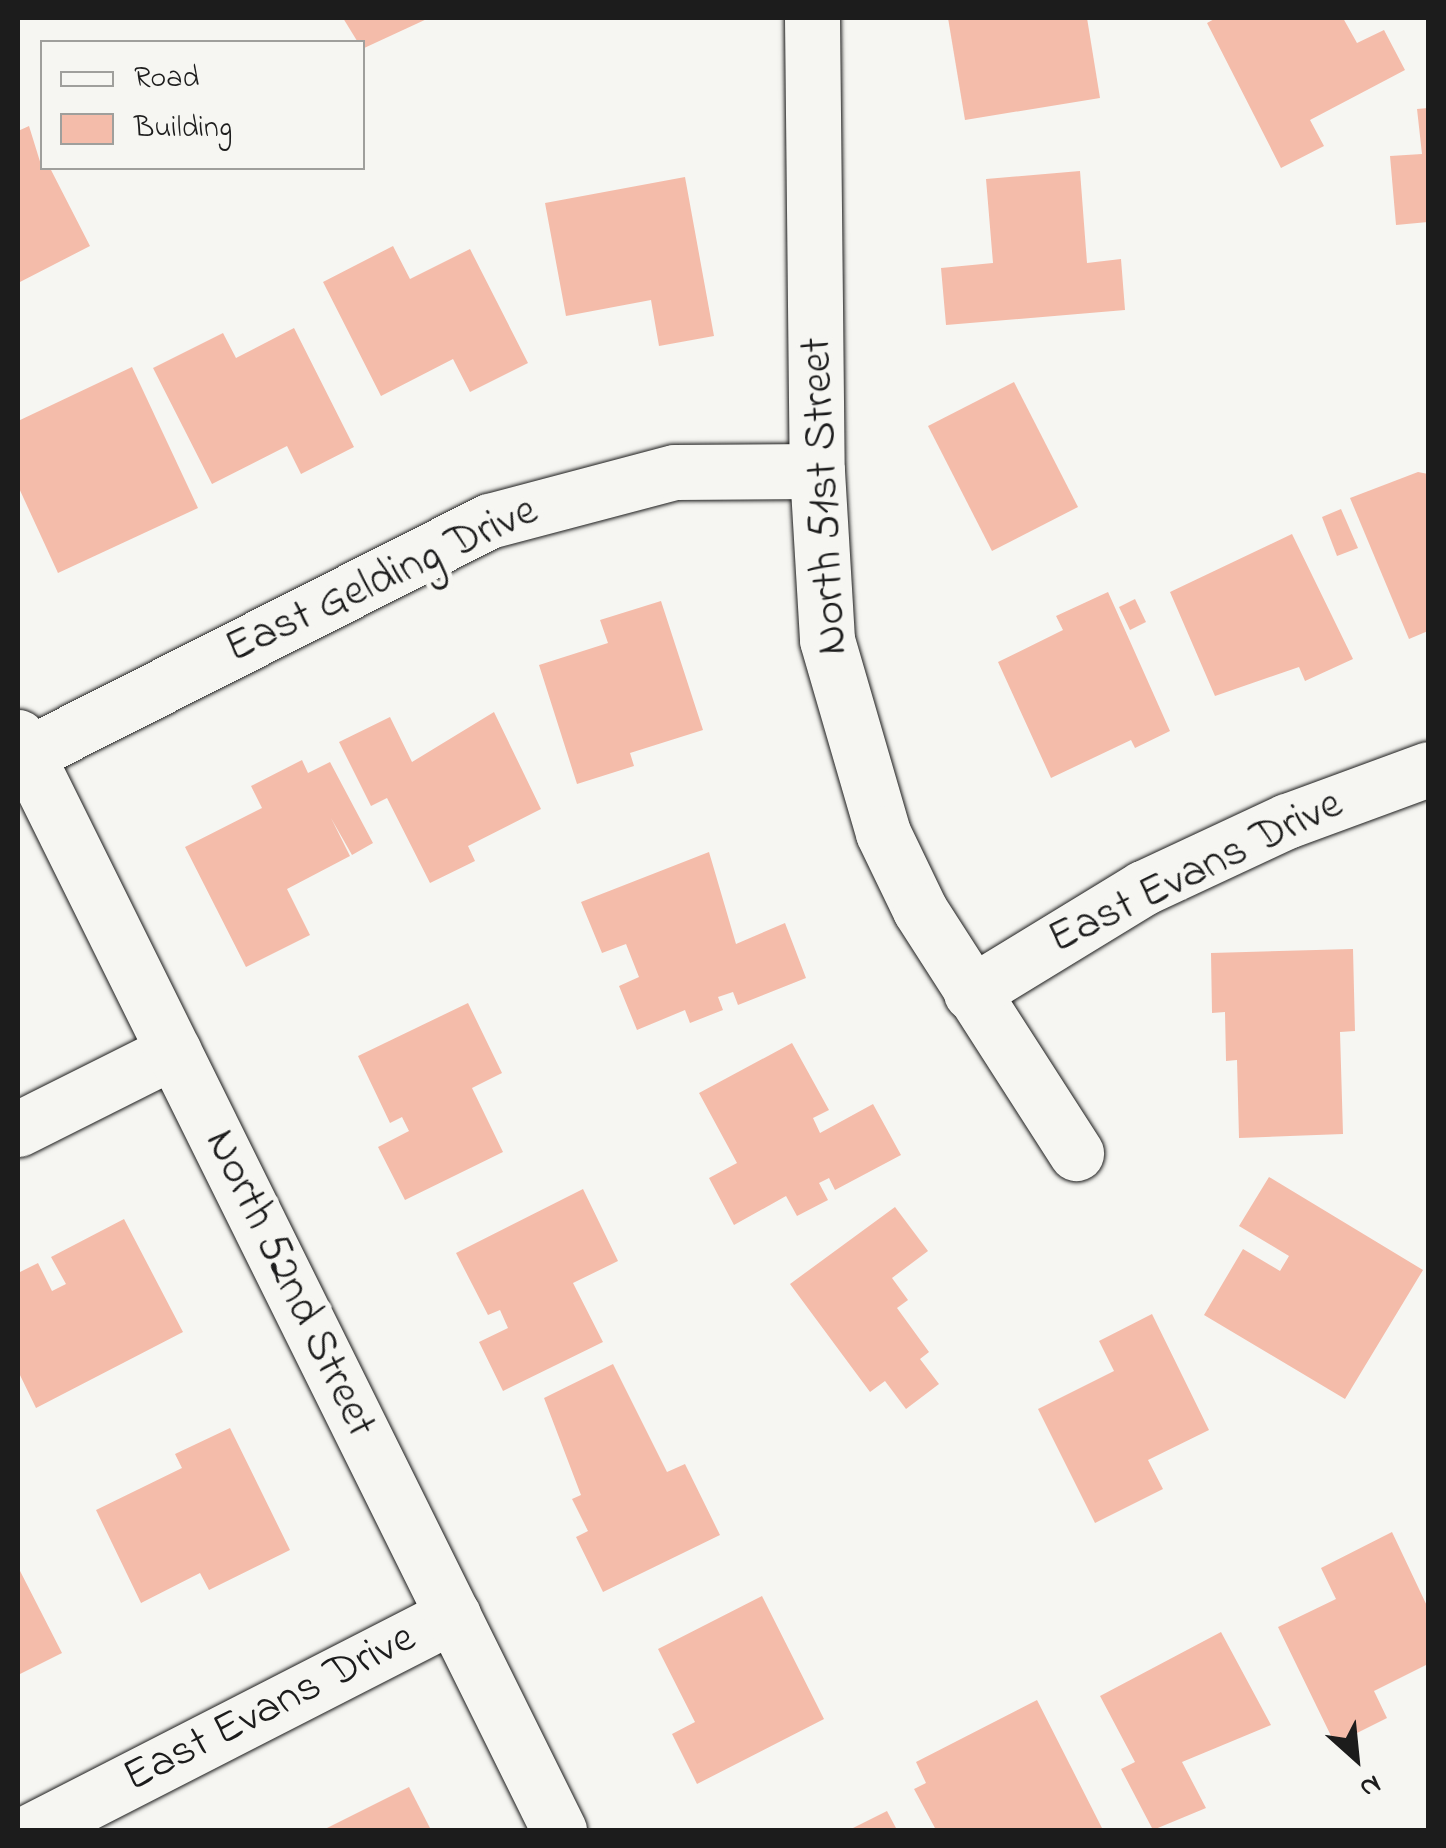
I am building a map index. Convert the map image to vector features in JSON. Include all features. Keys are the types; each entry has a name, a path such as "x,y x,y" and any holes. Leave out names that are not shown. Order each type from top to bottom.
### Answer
{"street":[{"name":"North 51st Street","path":"812,18 817,470 827,640 849,731 883,833 971,994 1076,1153"},
{"name":"East Gelding Drive","path":"22,746 489,521 675,472 817,470"},
{"name":"North 52nd Street","path":"22,746 559,1830"},
{"name":"East Evans Drive","path":"971,994 1143,888 1286,821 1428,768"},
{"path":"18,1129 174,1051"},
{"name":"East Evans Drive","path":"33,1830 453,1615"}],"building":[{"path":"343,18 429,18 365,48 365,40 356,40"},
{"path":"948,18 1087,18 1100,98 965,120"},
{"path":"1216,18 1343,18 1357,43 1384,30 1405,70 1310,120 1324,146 1281,168 1207,23"},
{"path":"1428,108 1428,222 1396,225 1390,156 1422,154 1417,109"},
{"path":"29,126 40,170 51,170 90,246 18,283 18,131"},
{"path":"1080,171 1087,263 1121,259 1125,310 946,325 941,268 993,263 986,179"},
{"path":"685,177 714,336 659,346 651,300 566,316 545,203"},
{"path":"393,246 410,279 470,249 528,363 470,392 453,359 381,396 323,282"},
{"path":"294,328 354,447 301,474 287,446 212,484 153,368 223,333 236,358"},
{"path":"132,367 198,508 58,573 18,486 18,421"},
{"path":"1014,382 1078,507 992,551 928,426"},
{"path":"1418,472 1428,474 1428,631 1409,639 1350,498"},
{"path":"1341,509 1358,548 1337,556 1322,517"},
{"path":"1292,534 1353,659 1305,681 1299,667 1215,696 1170,592"},
{"path":"1108,592 1170,731 1135,748 1131,740 1051,778 998,662 1063,630 1056,616"},
{"path":"1135,599 1146,622 1130,630 1119,607"},
{"path":"661,601 703,730 630,753 634,766 577,784 539,665 608,643 600,620"},
{"path":"494,712 541,809 468,846 475,861 430,883 387,798 371,806 339,742 390,717 412,762"},
{"path":"302,760 308,773 330,762 373,843 352,855 331,818 350,856 287,889 310,935 246,967 185,847 262,808 251,786"},
{"path":"709,852 736,944 785,923 806,978 738,1005 733,992 718,997 723,1010 690,1023 685,1010 637,1030 619,986 639,977 626,944 602,953 581,902"},
{"path":"1353,949 1355,1031 1340,1032 1343,1134 1239,1138 1237,1060 1226,1061 1225,1012 1212,1013 1211,953"},
{"path":"468,1003 502,1073 472,1088 503,1152 405,1200 378,1147 409,1131 402,1117 390,1123 358,1056"},
{"path":"792,1043 829,1110 813,1118 820,1133 873,1104 901,1155 835,1190 829,1178 819,1183 828,1200 797,1216 786,1196 734,1225 709,1178 737,1163 699,1093"},
{"path":"1269,1177 1423,1270 1345,1399 1204,1315 1243,1249 1280,1271 1289,1256 1239,1226"},
{"path":"583,1189 618,1261 573,1283 603,1342 503,1391 479,1342 508,1328 500,1310 488,1315 456,1253"},
{"path":"895,1207 928,1251 892,1278 908,1300 897,1308 929,1352 920,1359 939,1384 906,1409 885,1381 870,1392 790,1284"},
{"path":"124,1219 183,1332 36,1408 18,1371 18,1273 38,1263 52,1291 66,1284 51,1257"},
{"path":"1152,1314 1209,1430 1148,1460 1163,1489 1095,1523 1038,1409 1114,1371 1099,1341"},
{"path":"613,1364 667,1472 685,1464 720,1535 603,1592 576,1537 588,1531 572,1499 581,1495 544,1398"},
{"path":"230,1428 290,1550 209,1590 200,1573 141,1603 96,1510 182,1468 175,1454"},
{"path":"1392,1532 1428,1608 1428,1664 1374,1691 1387,1718 1335,1744 1278,1627 1336,1599 1321,1568"},
{"path":"18,1567 62,1653 20,1674 18,1685"},
{"path":"762,1596 824,1719 697,1784 672,1734 695,1722 658,1649"},
{"path":"1221,1632 1271,1725 1182,1762 1206,1808 1153,1830 1121,1769 1135,1762 1100,1696"},
{"path":"1037,1700 1103,1830 936,1830 914,1789 926,1783 916,1762"},
{"path":"409,1787 431,1830 323,1830"},
{"path":"887,1811 897,1830 849,1830"}]}
